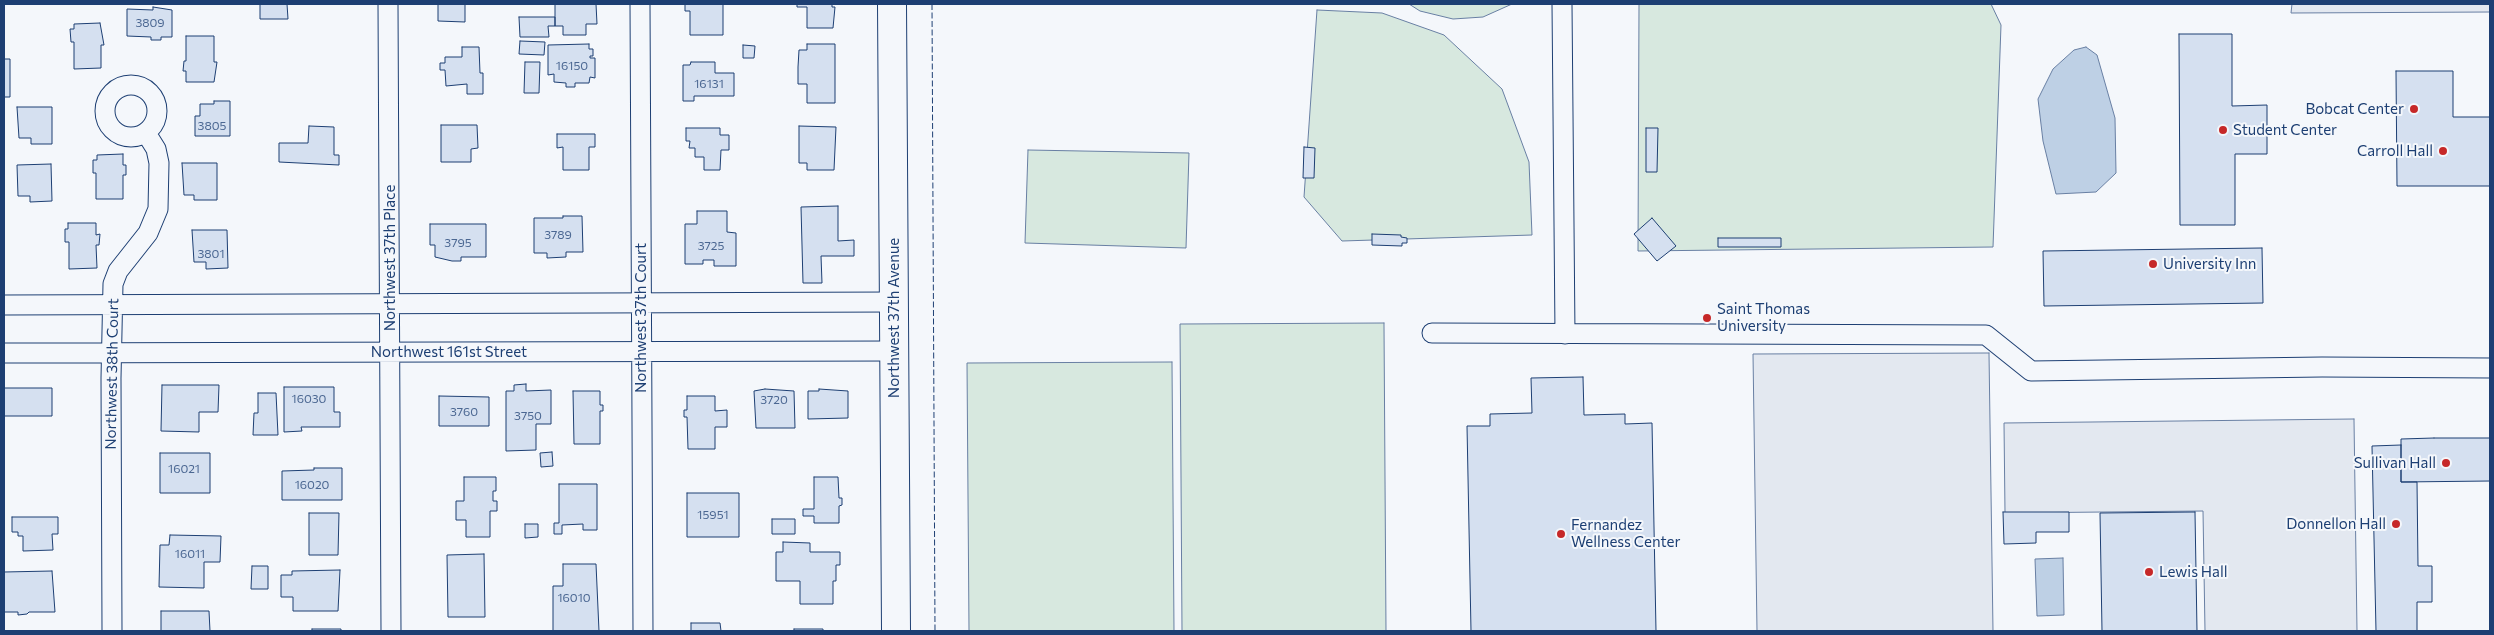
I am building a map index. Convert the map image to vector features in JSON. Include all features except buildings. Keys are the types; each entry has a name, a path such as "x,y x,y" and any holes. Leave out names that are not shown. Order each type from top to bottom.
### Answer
{"main road":[{"name":"Northwest 37th Avenue","path":"892,4 896,631"}],"street":[{"name":"Northwest 37th Place","path":"388,4 392,631"},
{"name":"Northwest 37th Court","path":"640,4 643,631"},
{"path":"1562,4 1565,334"},
{"name":"Northwest 38th Court","path":"112,631 113,306 115,277 148,233 158,209 159,164 156,149 146,132"},
{"path":"4,305 894,302"},
{"path":"1432,333 1986,335 2031,371 2315,367 2490,368"},
{"name":"Northwest 161st Street","path":"4,354 894,351"}],"shaded area":[{"path":"1409,4 1512,4 1483,17 1453,19 1420,11"},
{"path":"1639,4 1991,4 2001,25 1993,247 1638,251"},
{"path":"2292,4 2490,4 2490,12 2291,13"},
{"path":"1317,10 1382,13 1444,35 1502,89 1529,162 1532,235 1342,241 1304,197"},
{"path":"1028,150 1189,153 1186,248 1025,243"},
{"path":"1384,323 1386,631 1182,631 1180,324"},
{"path":"1989,353 1993,631 1757,631 1753,354"},
{"path":"1172,362 1174,631 969,631 967,363"},
{"path":"2354,419 2357,631 2205,631 2203,511 2005,513 2004,423"}],"water":[{"path":"2086,47 2097,55 2115,118 2116,173 2096,192 2056,194 2043,141 2038,99 2053,69 2074,50"},
{"path":"2063,558 2064,615 2037,616 2035,559"}],"fence":[{"path":"932,4 935,631"}],"place":[{"name":"Bobcat Center","path":"2414,109"},
{"name":"Student Center","path":"2223,130"},
{"name":"Carroll Hall","path":"2443,151"},
{"name":"University Inn","path":"2153,264"},
{"name":"Saint Thomas University","path":"1707,318"},
{"name":"Sullivan Hall","path":"2446,463"},
{"name":"Donnellon Hall","path":"2396,524"},
{"name":"Fernandez Wellness Center","path":"1561,534"},
{"name":"Lewis Hall","path":"2149,572"}]}
